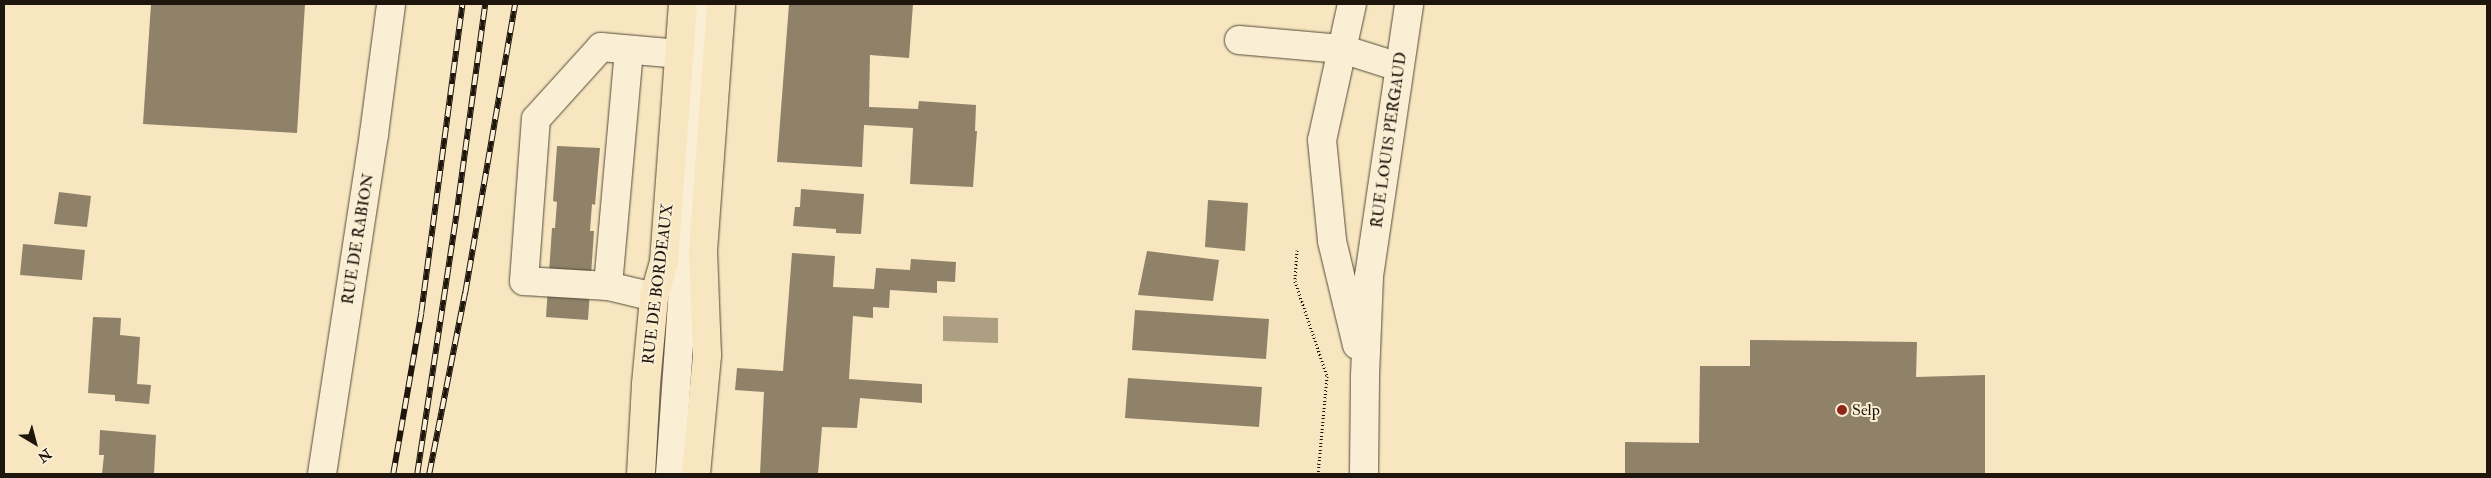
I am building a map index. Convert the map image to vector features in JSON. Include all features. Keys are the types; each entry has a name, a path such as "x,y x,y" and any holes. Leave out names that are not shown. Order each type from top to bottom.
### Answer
{"main road":[{"name":"RUE DE BORDEAUX","path":"641,474 646,384 654,297 664,262 684,4"},
{"path":"696,474 707,355 703,252 721,4"}],"street":[{"name":"RUE DE RABION","path":"322,474 374,134 391,4"},
{"path":"670,474 703,4"},
{"path":"1352,4 1322,140 1332,242 1365,376 1364,474"},
{"name":"RUE LOUIS PERGAUD","path":"1365,376 1369,276 1409,4"},
{"path":"1239,40 1342,49 1399,67"},
{"path":"654,297 608,286 524,281 536,119 601,47 680,54"},
{"path":"608,286 629,50"},
{"path":"1332,242 1369,276"}],"shaded area":[{"path":"943,316 998,318 998,343 943,341"}],"building":[{"path":"151,4 305,4 297,133 143,124"},
{"path":"789,4 913,4 909,58 870,55 869,107 918,109 919,101 976,105 975,131 977,131 973,187 910,184 913,128 864,125 862,167 777,162"},
{"path":"557,146 600,148 595,205 592,204 590,231 594,231 588,320 546,317 552,228 555,228 557,202 553,201"},
{"path":"801,189 864,194 861,234 836,233 836,229 793,226 795,207 800,207"},
{"path":"59,192 91,196 87,227 54,224"},
{"path":"1208,200 1248,203 1245,251 1205,247"},
{"path":"23,244 85,250 82,280 20,275"},
{"path":"1147,251 1219,260 1213,301 1138,295"},
{"path":"792,253 835,256 833,287 874,289 876,268 910,270 911,259 956,262 955,282 937,281 937,293 890,290 889,308 873,307 873,318 853,316 849,379 922,384 922,403 860,398 857,428 822,427 818,474 760,474 764,392 735,390 737,368 783,371"},
{"path":"1135,310 1269,319 1266,359 1132,350"},
{"path":"93,317 121,318 120,335 140,337 137,384 151,385 149,404 115,401 115,395 88,393"},
{"name":"Selp","path":"1750,340 1917,342 1916,377 1985,375 1985,474 1625,474 1625,442 1699,443 1700,366 1750,366"},
{"path":"1128,378 1262,387 1259,427 1125,418"},
{"path":"100,430 156,435 154,474 102,474 104,455 99,455"}],"railway":[{"path":"393,474 421,313 462,4"},
{"path":"417,474 456,216 485,4"},
{"path":"429,474 465,293 515,4"}],"place":[{"name":"Selp","path":"1842,410"}]}
